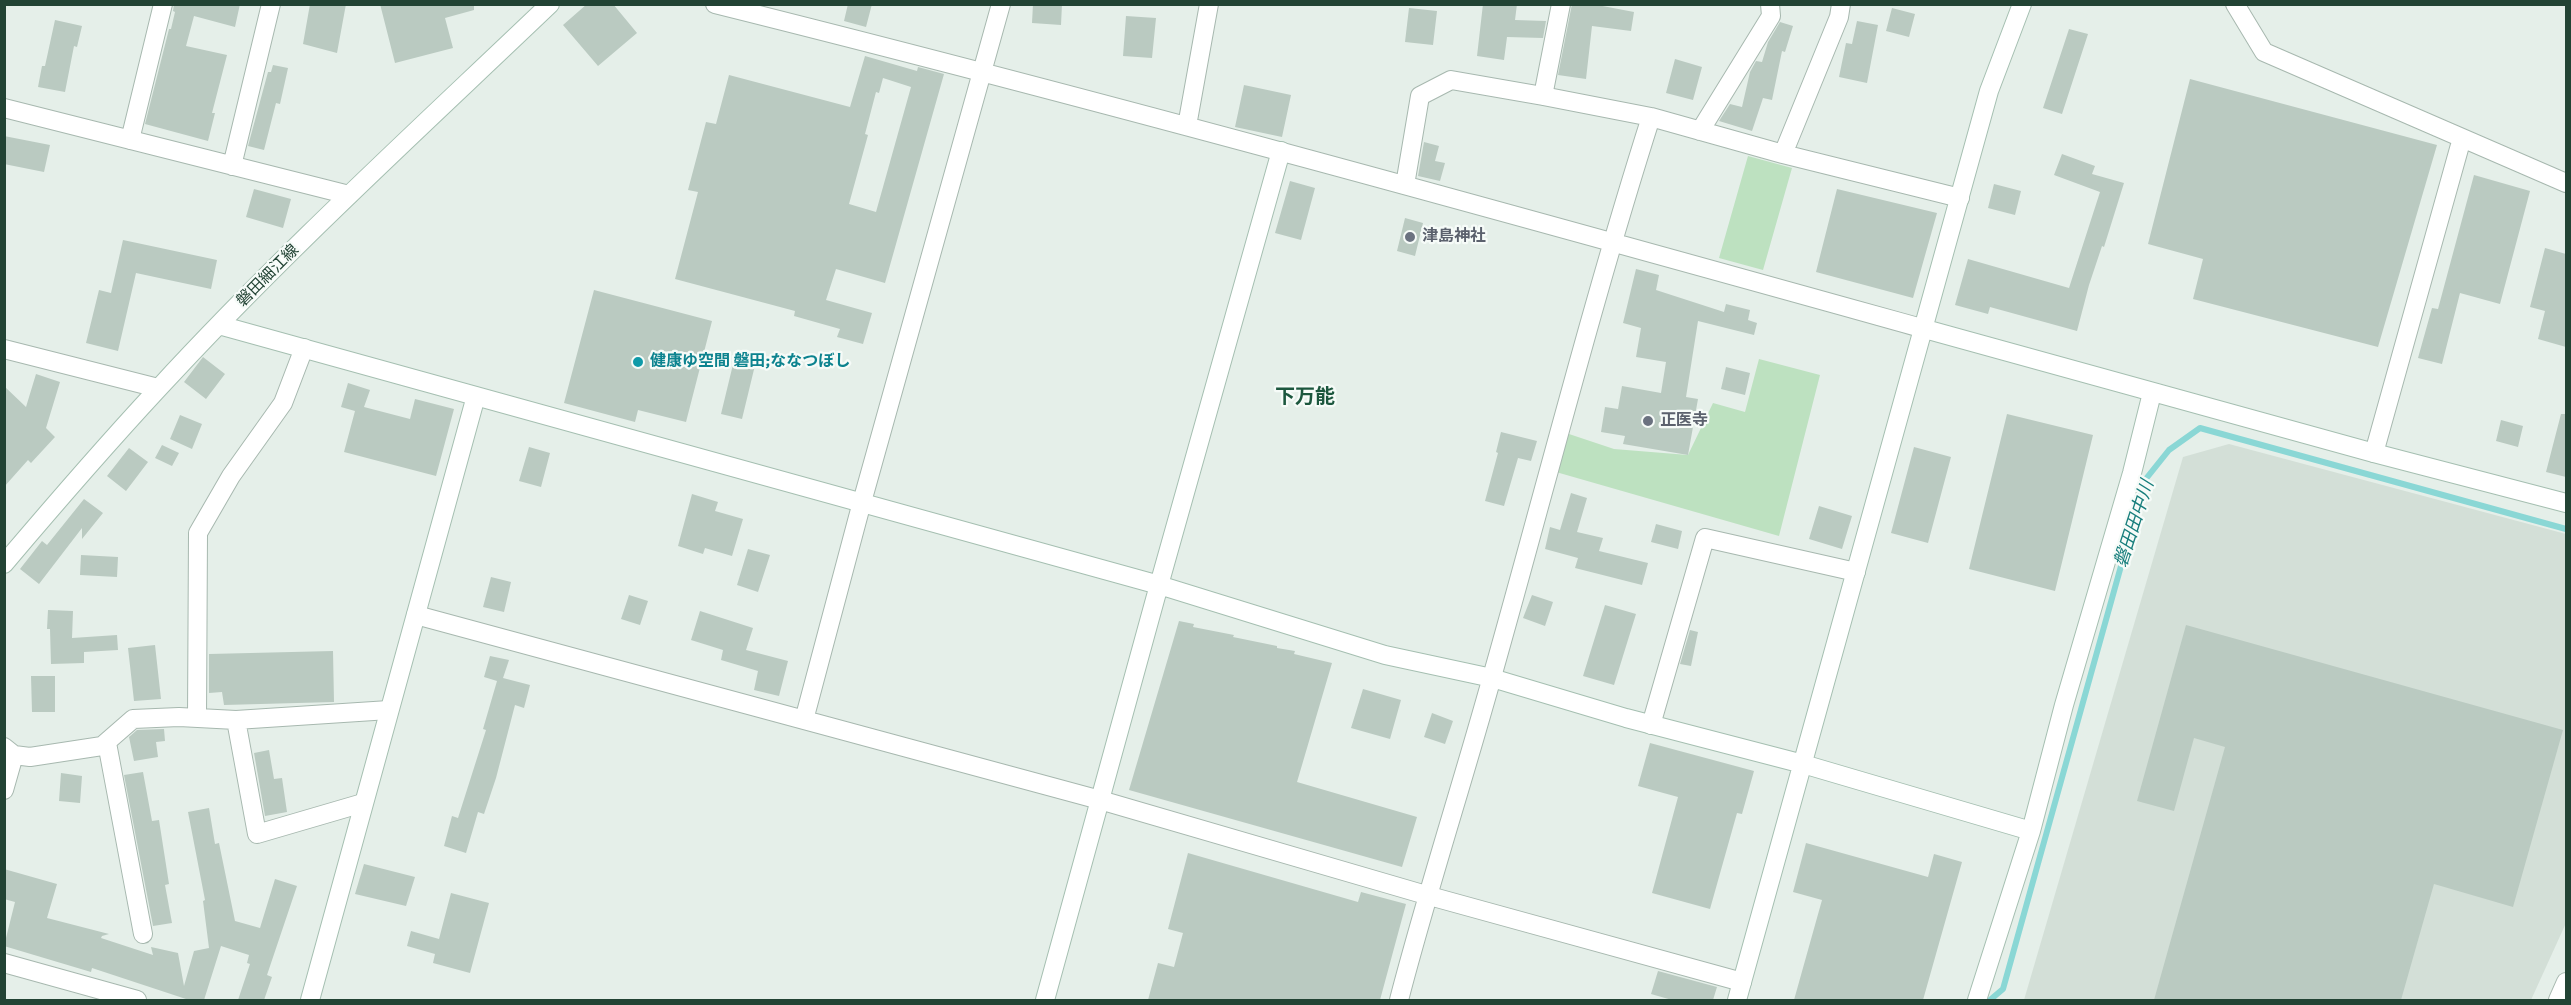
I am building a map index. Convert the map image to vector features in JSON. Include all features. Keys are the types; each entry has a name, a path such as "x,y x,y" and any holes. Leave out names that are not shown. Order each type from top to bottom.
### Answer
{"street":[{"path":"130,140 163,4"},
{"path":"232,166 270,4"},
{"name":"磐田細江線","path":"4,564 158,388 219,325 349,195 550,4"},
{"path":"715,4 775,12 2152,393 2566,503"},
{"path":"804,720 861,502 1001,4"},
{"path":"1187,126 1209,4"},
{"path":"1543,96 1561,4"},
{"path":"1700,131 1771,16 1770,4"},
{"path":"1783,154 1839,17 1841,4"},
{"path":"1737,1000 1989,92 2022,4"},
{"path":"2235,4 2264,52 2566,183"},
{"path":"1405,185 1420,96 1451,80 1651,117 1783,154 1960,198"},
{"path":"4,108 349,195"},
{"path":"1399,1000 1426,895 1492,678 1611,242 1651,117"},
{"path":"2374,453 2462,138"},
{"path":"1046,1000 1159,585 1281,151"},
{"path":"219,325 1159,585 1385,654 1492,678 1651,725 1803,764 2031,831"},
{"path":"197,718 198,532 231,476 283,403 304,348"},
{"path":"4,349 158,388"},
{"path":"4,365 25,354"},
{"path":"1977,1000 2031,831 2064,705 2132,473 2152,393"},
{"path":"310,1000 476,396"},
{"path":"1651,725 1705,538 1856,572"},
{"path":"416,615 1100,800 1426,895 1742,982"},
{"path":"4,790 9,751 30,757 102,746 133,719 236,720 389,710"},
{"path":"236,720 257,834 363,803"},
{"path":"107,743 143,934"},
{"path":"4,963 137,1000"},
{"path":"2558,1000 2566,982"}],"shaded area":[{"path":"2229,444 2566,534 2566,923 2531,1000 2024,1000 2183,457"}],"green space":[{"path":"1748,156 1792,168 1763,270 1719,258"},
{"path":"1759,359 1820,375 1779,536 1549,470 1560,431 1614,449 1688,455 1713,403 1745,412"}],"building":[{"path":"174,4 240,4 235,27 194,16 186,46 227,55 212,113 215,113 208,141 145,124 169,29 171,29 175,12 173,11"},
{"path":"310,4 346,4 337,53 303,44"},
{"path":"380,4 474,4 474,10 445,18 453,48 395,63"},
{"path":"587,4 613,4 637,33 598,66 563,25"},
{"path":"848,4 872,4 866,27 844,21"},
{"path":"1033,4 1062,4 1061,25 1032,23"},
{"path":"1483,4 1517,4 1515,20 1546,21 1543,38 1507,37 1504,60 1477,56"},
{"path":"1572,4 1592,4 1634,12 1631,31 1592,26 1586,79 1558,75"},
{"path":"1409,8 1437,11 1433,45 1405,42"},
{"path":"1892,8 1915,14 1909,37 1886,31"},
{"path":"1126,16 1156,18 1152,58 1123,56"},
{"path":"55,20 82,26 77,47 74,46 65,92 38,87"},
{"path":"1857,21 1878,25 1867,83 1839,77 1846,43 1852,44"},
{"path":"1780,22 1793,26 1785,52 1782,51 1772,100 1763,98 1752,131 1719,121 1730,104 1742,107 1750,72 1756,61 1762,62 1768,42"},
{"path":"2069,29 2088,34 2062,114 2043,108"},
{"path":"865,56 917,71 918,67 944,74 885,283 836,269 826,300 872,313 863,344 837,337 840,329 794,316 795,311 675,279 698,192 688,190 706,122 716,124 729,75 850,107","holes":["883,78 911,87 876,212 849,204 868,135 865,134 876,92 879,93"]},
{"path":"1675,59 1702,67 1693,100 1666,93"},
{"path":"273,65 288,68 280,104 276,103 264,150 248,146 268,72 271,72"},
{"path":"2190,79 2437,145 2378,347 2193,299 2203,259 2148,244"},
{"path":"1244,85 1291,95 1282,137 1235,127"},
{"path":"4,136 50,145 44,172 4,164"},
{"path":"1424,142 1439,146 1435,161 1445,163 1440,181 1418,176"},
{"path":"2062,154 2095,166 2092,174 2124,183 2104,247 2102,246 2089,285 2077,331 1990,307 1988,314 1955,305 1968,259 2069,288 2100,192 2054,175"},
{"path":"2474,175 2530,191 2500,304 2460,293 2442,364 2418,358 2432,308 2438,309"},
{"path":"1290,181 1315,188 1301,240 1275,233"},
{"path":"1994,184 2021,191 2015,215 1988,208"},
{"path":"254,189 291,199 283,228 246,217"},
{"path":"1837,189 1937,213 1913,298 1816,272"},
{"name":"津島神社","path":"1405,218 1423,223 1415,256 1397,251"},
{"path":"123,240 217,260 211,289 136,273 118,351 86,343 99,290 111,293"},
{"path":"2545,248 2566,254 2566,347 2538,339 2545,311 2530,307"},
{"path":"1636,269 1659,275 1656,290 1724,312 1726,304 1750,310 1748,320 1757,323 1754,335 1698,321 1686,397 1698,399 1688,455 1623,444 1625,436 1601,432 1605,407 1618,409 1622,386 1661,393 1666,362 1636,357 1641,328 1623,323"},
{"name":"健康ゆ空間 磐田;ななつぼし","path":"594,290 712,321 686,422 638,410 635,422 564,403"},
{"path":"736,352 757,357 742,419 721,414"},
{"path":"203,357 225,374 206,399 184,382"},
{"path":"1726,367 1750,373 1745,395 1721,389"},
{"path":"36,374 60,382 46,428 55,437 31,463 28,460 4,487 4,386 26,407"},
{"path":"348,383 370,390 364,407 410,419 415,399 454,409 436,476 344,452 355,411 341,407"},
{"path":"2007,414 2093,435 2055,591 1969,569"},
{"path":"2561,414 2566,414 2566,477 2546,472"},
{"path":"180,415 202,424 192,449 170,439"},
{"path":"2501,420 2523,426 2518,447 2496,441"},
{"path":"1501,432 1537,441 1531,461 1518,458 1504,506 1485,501 1498,453 1496,452"},
{"path":"162,445 179,453 172,466 155,458"},
{"path":"529,447 550,453 541,487 519,481"},
{"path":"1914,447 1951,457 1928,543 1891,533"},
{"path":"129,448 148,462 126,491 107,476"},
{"path":"1571,493 1587,498 1577,532 1603,538 1599,551 1648,563 1642,585 1575,568 1578,558 1545,549 1550,527 1560,530"},
{"path":"692,494 718,502 715,511 743,519 732,556 705,548 703,554 678,546"},
{"path":"84,499 103,513 82,539 82,528 39,584 20,569 42,541 47,545"},
{"path":"1819,506 1852,516 1842,549 1809,539"},
{"path":"1656,524 1682,531 1678,549 1651,542"},
{"path":"748,549 770,555 758,592 737,585"},
{"path":"81,555 118,557 117,577 80,575"},
{"path":"491,577 511,582 504,612 483,607"},
{"path":"629,595 648,601 640,625 621,619"},
{"path":"1532,595 1553,602 1545,626 1523,618"},
{"path":"1605,605 1636,614 1614,685 1583,676"},
{"path":"48,610 73,611 72,638 117,635 118,650 84,652 84,663 51,664 50,629 47,629"},
{"path":"700,611 753,628 746,650 788,661 779,696 754,690 758,671 721,660 723,650 691,640"},
{"path":"1179,621 1194,624 1193,627 1277,646 1277,648 1295,651 1294,654 1332,663 1297,782 1417,817 1402,867 1129,790"},
{"path":"2186,625 2563,730 2513,907 2434,884 2401,1000 2154,1000 2225,747 2194,738 2174,811 2137,801"},
{"path":"1690,630 1698,632 1691,666 1680,664"},
{"path":"155,645 161,699 134,701 128,648"},
{"path":"333,651 334,702 224,705 222,692 209,693 209,654"},
{"path":"490,656 509,660 503,678 530,685 524,708 515,705 496,778 484,814 478,812 466,853 444,846 452,816 458,818 486,730 483,729 497,681 484,677"},
{"path":"31,676 55,676 55,712 32,712"},
{"path":"1363,689 1401,700 1390,739 1351,728"},
{"path":"1432,713 1453,721 1445,744 1424,737"},
{"path":"164,729 165,741 156,742 158,757 134,761 129,737 137,730"},
{"path":"1650,743 1754,771 1742,814 1737,813 1710,909 1652,893 1678,797 1638,786"},
{"path":"269,750 274,779 282,778 287,812 265,816 254,753"},
{"path":"143,772 152,821 159,820 169,884 165,885 172,923 153,926 124,775"},
{"path":"61,773 82,776 80,803 59,801"},
{"path":"209,808 215,844 219,843 235,921 260,928 275,879 297,886 267,975 272,977 264,1000 238,1000 250,964 247,963 249,955 221,946 204,1000 189,1000 92,968 91,972 4,946 15,902 4,899 4,869 57,884 47,918 109,934 101,938 153,955 151,947 178,953 184,986 194,951 209,948 203,901 205,900 188,812"},
{"path":"1806,843 1928,877 1934,854 1962,862 1923,1000 1794,1000 1822,900 1793,892"},
{"path":"1188,853 1358,902 1361,892 1406,904 1380,1000 1148,1000 1158,963 1174,967 1183,933 1168,929"},
{"path":"364,864 415,877 406,906 355,894"},
{"path":"451,893 489,903 470,973 433,963 435,954 407,946 411,931 439,939"},
{"path":"1658,971 1717,987 1713,1000 1672,1000 1651,994"}],"waterway":[{"name":"磐田田中川","path":"1990,1000 2003,989 2145,480 2169,450 2200,428 2566,529"}],"place":[{"name":"津島神社","path":"1410,237"},
{"name":"健康ゆ空間 磐田;ななつぼし","path":"638,362"},
{"name":"正医寺","path":"1648,421"}],"district":[{"name":"下万能","path":"1305,398"}]}
